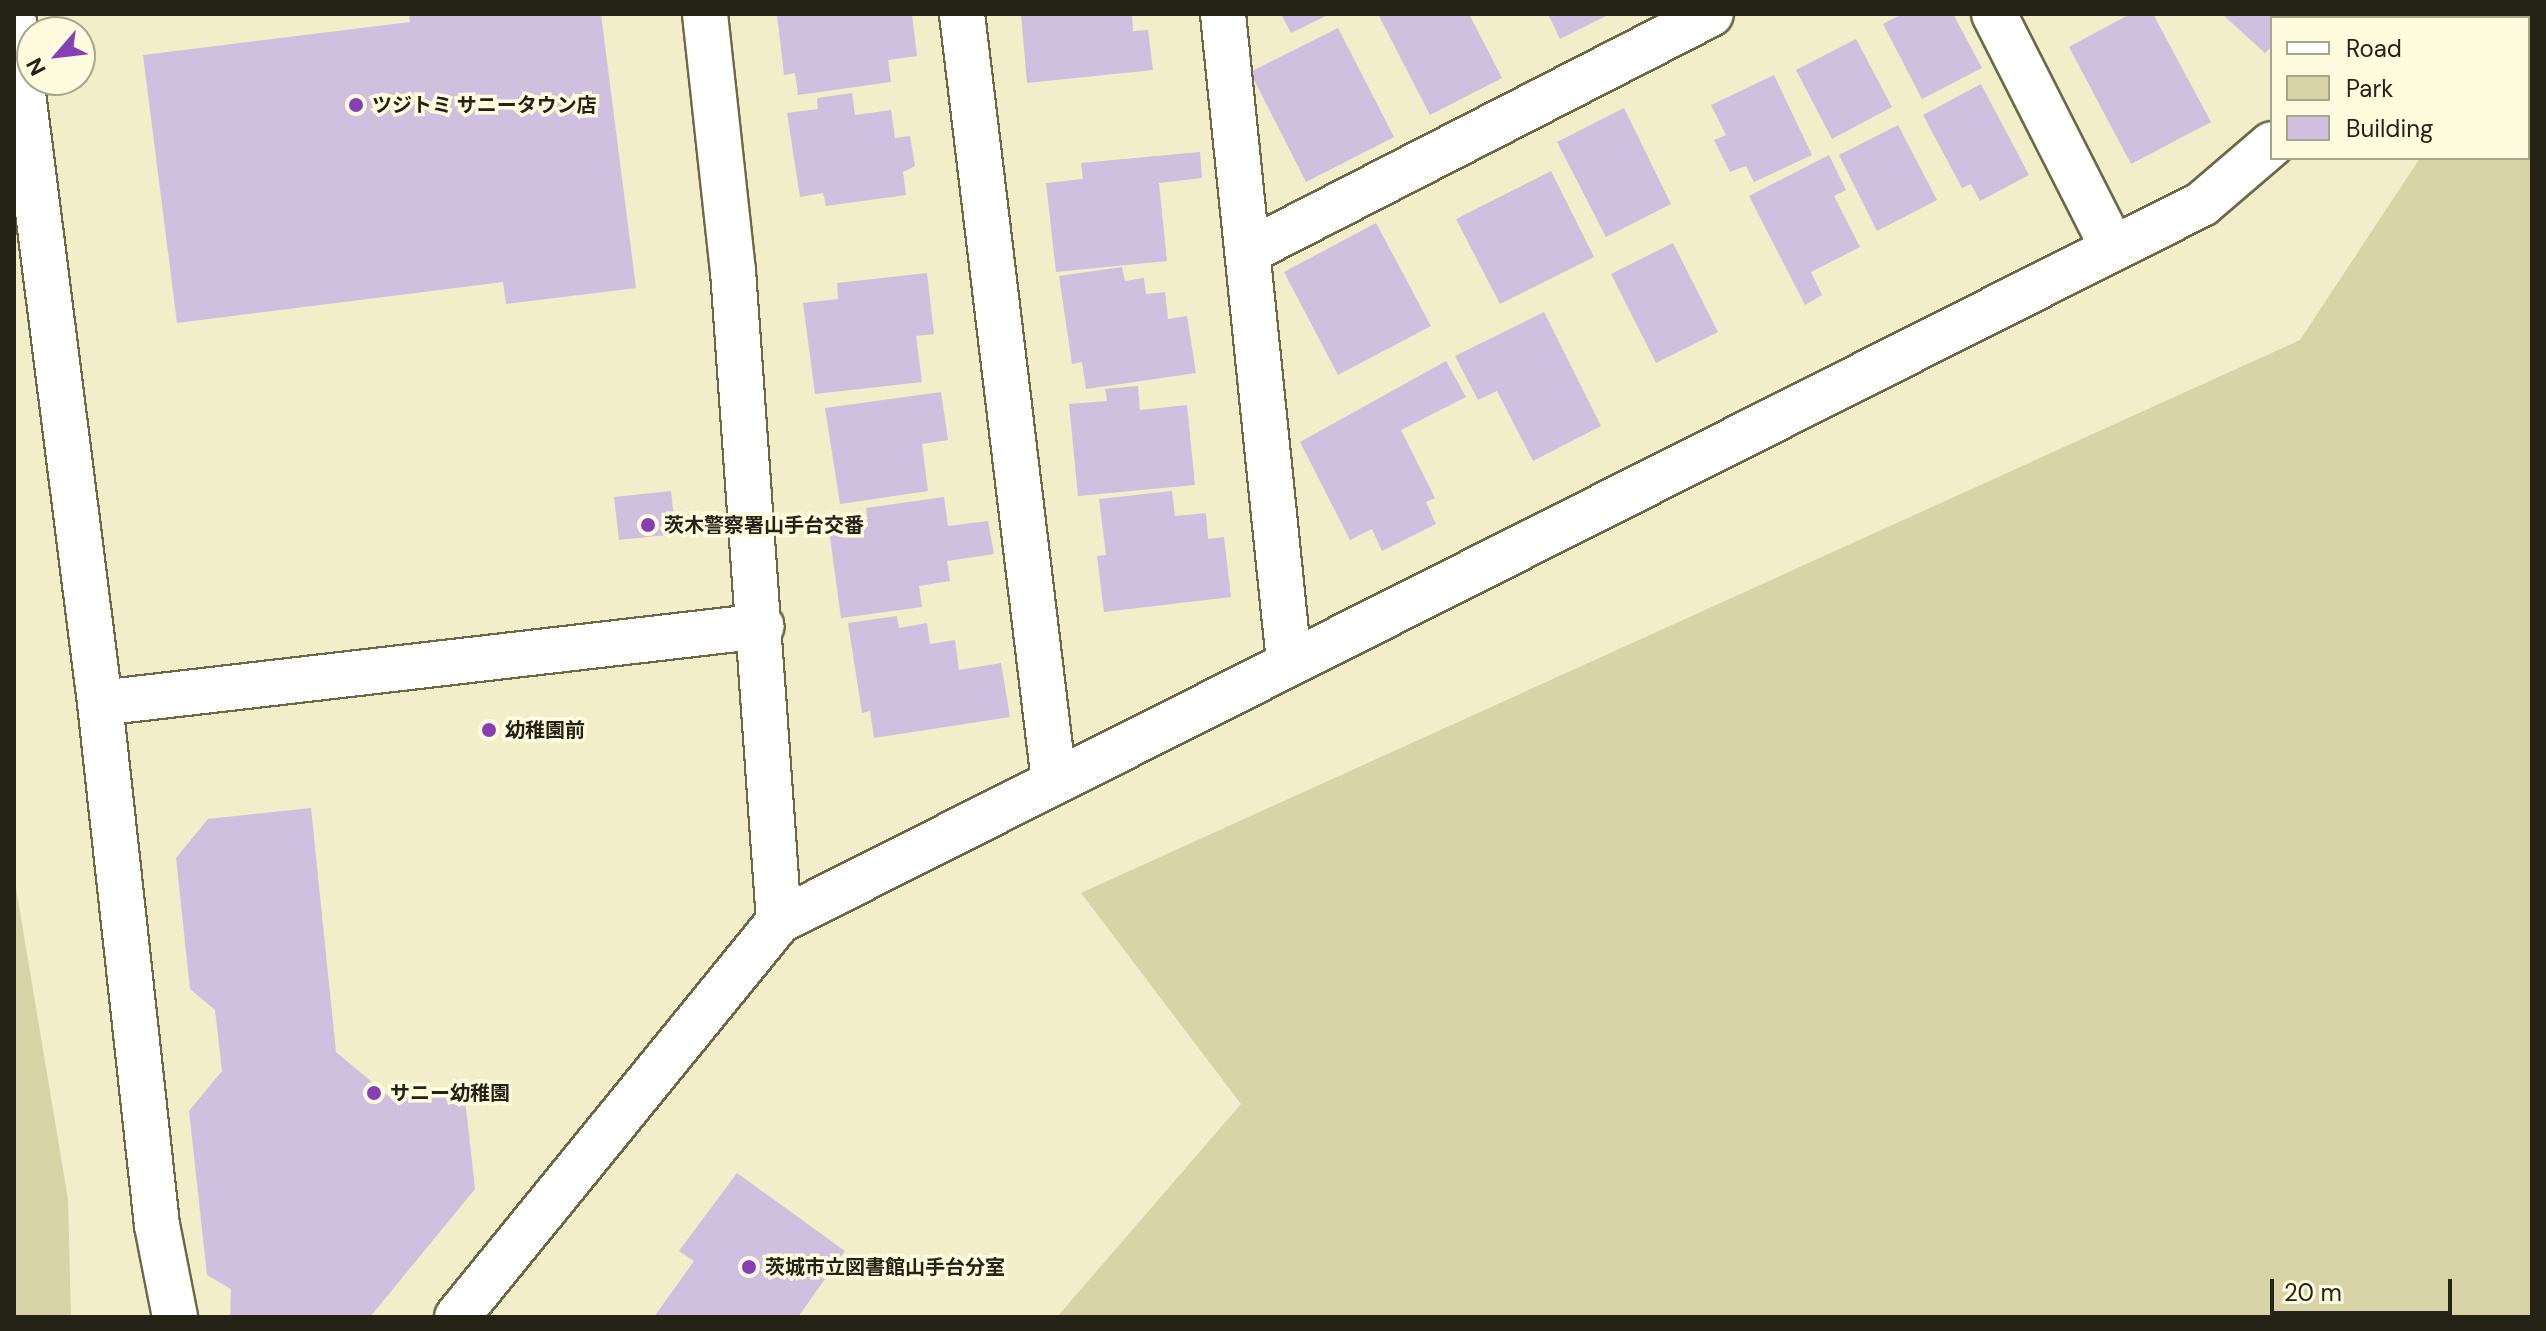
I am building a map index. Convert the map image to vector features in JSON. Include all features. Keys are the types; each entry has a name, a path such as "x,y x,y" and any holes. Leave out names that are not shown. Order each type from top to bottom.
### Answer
{"street":[{"path":"705,14 733,271 762,626 779,921"},
{"path":"962,14 1054,781"},
{"path":"1223,14 1289,661"},
{"path":"1249,251 1711,14"},
{"path":"1994,14 2113,249"},
{"path":"14,22 100,703 157,1225 175,1317"},
{"path":"457,1317 779,921 1289,661 2202,204 2270,146"},
{"path":"100,703 762,626"},
{"path":"150,1317 157,1225"}],"green space":[{"path":"2532,14 2532,1317 1057,1317 1241,1104 1081,893 2300,340 2419,160 2530,160 2530,16 2514,16"},
{"path":"14,876 68,1199 71,1317 14,1317"}],"building":[{"path":"409,14 601,14 636,288 506,304 503,282 177,323 143,55 410,22"},
{"path":"777,14 912,14 917,56 888,60 891,82 798,95 795,73 784,75"},
{"path":"1021,14 1132,14 1133,31 1148,30 1153,70 1027,83"},
{"path":"1281,14 1330,14 1291,33"},
{"path":"1378,14 1469,14 1502,78 1430,115"},
{"path":"1548,14 1610,14 1560,39"},
{"path":"1902,14 1953,14 1982,68 1922,99 1883,24"},
{"path":"2130,14 2153,14 2211,122 2131,164 2069,47"},
{"path":"2222,14 2301,14 2270,16 2270,48 2265,53"},
{"path":"1338,28 1394,137 1306,182 1250,72"},
{"path":"1856,39 1892,107 1832,139 1796,70"},
{"path":"1774,75 1812,155 1754,182 1746,166 1730,172 1714,140 1726,135 1711,105"},
{"path":"1981,84 2029,175 1980,201 1971,184 1962,188 1923,115"},
{"path":"852,93 855,115 891,110 895,138 910,136 915,166 903,172 906,195 826,206 823,193 800,197 787,113 818,109 817,98"},
{"path":"1624,108 1671,204 1606,237 1557,142"},
{"path":"1898,125 1937,200 1877,231 1839,155"},
{"path":"1200,152 1202,178 1159,183 1167,261 1056,272 1046,183 1083,179 1081,163"},
{"path":"1829,155 1846,190 1834,196 1860,247 1811,272 1822,295 1805,305 1749,196"},
{"path":"1551,171 1594,257 1500,304 1456,219"},
{"path":"1376,223 1431,326 1338,375 1284,272"},
{"path":"1673,243 1718,332 1656,363 1611,274"},
{"path":"1122,267 1125,281 1144,278 1146,294 1165,292 1168,319 1187,316 1196,373 1086,389 1082,362 1072,364 1059,276"},
{"path":"927,273 934,334 916,336 922,382 815,394 803,303 838,299 837,283"},
{"path":"1544,312 1601,426 1533,461 1497,391 1478,400 1455,356"},
{"path":"1446,361 1466,397 1401,430 1435,498 1426,502 1436,524 1382,551 1372,529 1350,540 1300,442"},
{"path":"1138,386 1140,410 1187,405 1195,485 1078,496 1069,404 1107,401 1105,389"},
{"path":"941,392 948,440 922,444 928,491 840,504 825,408"},
{"path":"671,491 676,534 619,540 614,497"},
{"path":"1172,491 1175,516 1206,513 1208,539 1224,537 1231,597 1104,612 1097,556 1106,555 1099,499"},
{"path":"944,497 948,526 988,521 994,554 947,561 950,581 919,586 922,607 841,618 828,523 867,517 866,508"},
{"path":"897,616 899,628 927,623 930,644 955,640 959,670 1001,663 1010,717 874,738 870,711 862,713 848,623"},
{"path":"311,808 336,1052 391,1098 464,1090 475,1189 370,1317 230,1317 231,1289 207,1275 189,1111 222,1071 215,1010 190,989 176,858 208,819"},
{"path":"737,1173 845,1251 798,1317 654,1317 694,1261 679,1251"}],"place":[{"name":"ツジトミ サニータウン店","path":"356,105"},
{"name":"茨木警察署山手台交番","path":"648,525"},
{"name":"幼稚園前","path":"489,730"},
{"name":"サニー幼稚園","path":"374,1093"},
{"name":"茨城市立図書館山手台分室","path":"749,1267"}]}
